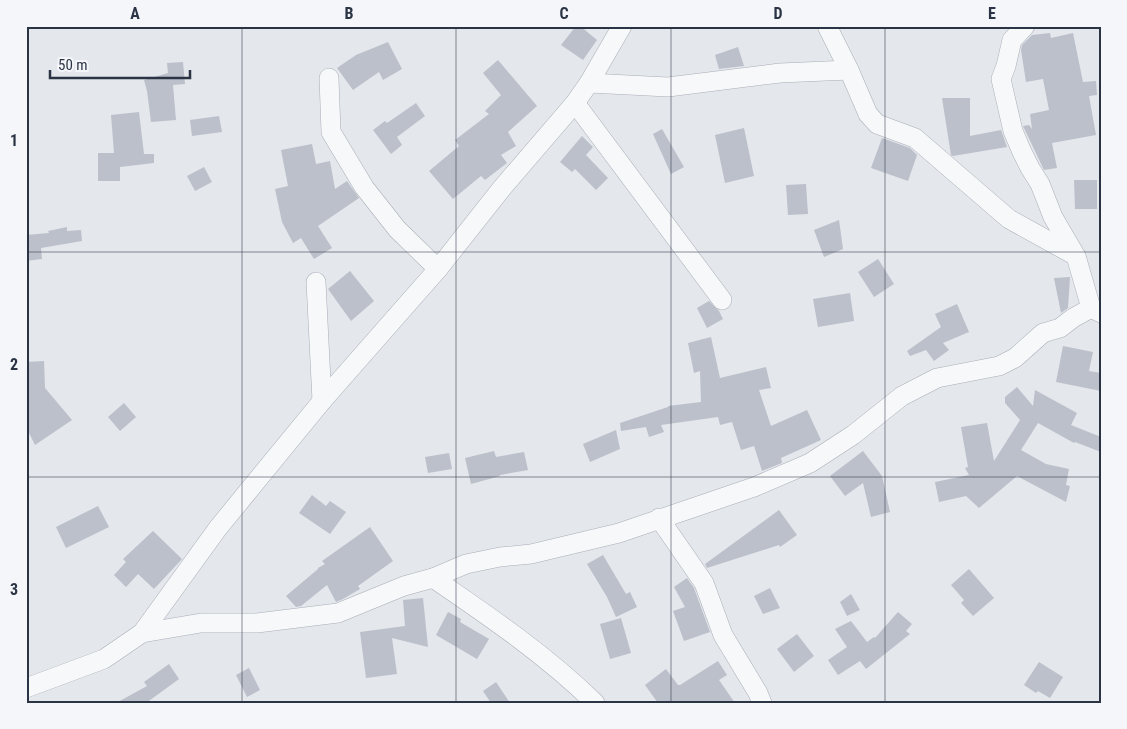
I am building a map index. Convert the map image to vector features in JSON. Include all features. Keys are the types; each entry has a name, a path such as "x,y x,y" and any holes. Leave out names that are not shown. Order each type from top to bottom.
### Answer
{"street":[{"path":"142,634 218,528 322,401 438,269 502,188 574,103 589,83 622,26"},
{"path":"827,26 868,114 877,124 915,138 1008,219 1076,256"},
{"path":"26,688 104,658 142,634 201,623 257,623 338,613 404,586 433,578 466,564 500,557 531,554 619,532 754,487 810,463 853,435 902,396 937,378 999,366 1015,358 1044,333 1060,328 1073,318 1096,311 1076,256 1056,223 1040,184 1030,168 1013,131 1001,79 1012,40 1026,26"},
{"path":"589,83 668,88 771,74 849,70"},
{"path":"329,78 332,132 364,187 397,230 438,269"},
{"path":"574,103 722,300"},
{"path":"316,282 322,401"},
{"path":"659,518 704,583 723,635 758,693 762,703"},
{"path":"433,578 512,632 575,683 595,703"}],"building":[{"path":"576,26 580,26 597,40 583,60 561,45"},
{"path":"1050,33 1051,38 1073,33 1083,82 1096,81 1097,95 1089,96 1096,135 1052,143 1057,168 1044,170 1023,126 1029,125 1032,129 1030,114 1049,110 1043,79 1026,82 1021,50 1022,45 1032,35"},
{"path":"388,42 402,69 383,80 379,72 353,90 337,68 356,55"},
{"path":"738,47 744,66 719,69 715,55"},
{"path":"498,60 537,106 508,132 516,146 501,155 507,163 485,180 481,176 453,199 429,171 459,146 455,140 489,114 485,111 501,95 483,73"},
{"path":"183,62 185,84 173,85 176,120 151,122 144,80 168,73 167,63"},
{"path":"942,98 970,98 970,136 1001,130 1007,147 951,155"},
{"path":"416,103 425,116 397,137 402,145 391,154 373,130 385,121 387,123"},
{"path":"139,112 144,154 154,154 154,163 120,167 120,181 98,181 98,153 114,153 111,115"},
{"path":"219,116 222,132 192,136 190,120"},
{"path":"744,128 754,176 725,183 715,135"},
{"path":"662,129 684,167 671,174 653,134"},
{"path":"582,136 593,147 586,155 608,178 596,190 575,169 572,172 560,162"},
{"path":"882,138 910,148 917,155 908,181 871,168"},
{"path":"312,144 316,164 330,161 335,189 347,181 359,198 318,226 332,248 314,259 301,238 293,243 282,222 275,189 288,186 281,150"},
{"path":"204,167 212,182 195,191 187,176"},
{"path":"1074,180 1097,180 1097,209 1075,209"},
{"path":"806,184 808,214 788,215 786,185"},
{"path":"839,220 843,249 824,257 814,230"},
{"path":"67,227 67,231 81,230 82,241 41,248 42,259 26,261 26,235 49,233 48,231"},
{"path":"878,259 894,284 874,297 858,272"},
{"path":"350,271 374,301 351,321 328,289"},
{"path":"1070,277 1068,308 1061,313 1054,278"},
{"path":"850,293 854,321 818,327 813,299"},
{"path":"709,301 719,311 723,319 707,328 697,308"},
{"path":"957,304 969,332 943,343 949,350 934,361 926,350 910,356 907,351 941,327 935,314"},
{"path":"711,337 720,378 766,367 771,388 759,390 771,426 807,410 821,440 781,458 782,463 762,471 754,446 741,450 732,422 720,425 718,417 661,425 664,432 649,437 646,427 621,431 620,423 668,406 701,402 700,371 694,373 688,343"},
{"path":"1063,346 1093,352 1089,371 1101,373 1101,391 1056,382"},
{"path":"44,361 45,388 72,420 35,445 26,427 26,362"},
{"path":"1017,387 1033,406 1035,390 1077,413 1071,425 1101,437 1101,452 1074,443 1038,423 1021,450 1046,464 1069,469 1066,485 1070,486 1066,502 1017,476 979,508 966,496 939,502 935,482 969,475 965,468 968,467 961,427 987,423 994,461 1020,420 1005,403 1005,397"},
{"path":"124,403 136,417 120,431 108,417"},
{"path":"616,430 620,449 590,462 583,444"},
{"path":"494,451 496,457 524,452 528,470 500,475 471,484 465,458"},
{"path":"863,451 882,476 890,512 871,517 863,483 845,496 830,476"},
{"path":"449,453 452,469 428,473 425,457"},
{"path":"312,495 326,506 330,501 346,512 330,534 299,513"},
{"path":"98,506 109,527 66,548 56,527"},
{"path":"779,510 797,535 780,547 779,545 707,568 705,564"},
{"path":"370,527 393,561 358,586 360,589 343,599 336,602 327,585 301,606 296,607 286,596 325,564 322,561"},
{"path":"153,531 182,559 154,589 138,574 126,587 114,575 126,562 123,559"},
{"path":"603,555 626,594 630,592 637,607 616,617 607,597 587,564"},
{"path":"969,569 994,598 973,616 961,603 964,600 951,585"},
{"path":"687,578 694,588 710,632 684,641 673,611 685,607 674,587"},
{"path":"770,588 780,608 763,614 754,596"},
{"path":"851,594 860,610 847,616 840,602"},
{"path":"423,598 428,647 392,638 397,674 366,678 360,632 405,626 403,600"},
{"path":"448,612 461,619 460,622 489,639 477,659 436,635"},
{"path":"898,612 912,624 906,631 910,634 866,669 860,661 838,675 828,660 847,647 835,629 851,621 867,642 875,638"},
{"path":"621,618 631,653 610,659 600,624"},
{"path":"797,634 814,656 794,672 777,649"},
{"path":"718,661 727,675 719,680 735,703 658,703 645,685 666,669 678,685 680,685"},
{"path":"1039,662 1063,677 1050,698 1038,691 1036,693 1024,685"},
{"path":"169,664 179,679 146,703 116,703 147,686 144,682"},
{"path":"249,668 260,690 247,697 236,675"},
{"path":"496,682 510,703 491,703 483,691"}]}
